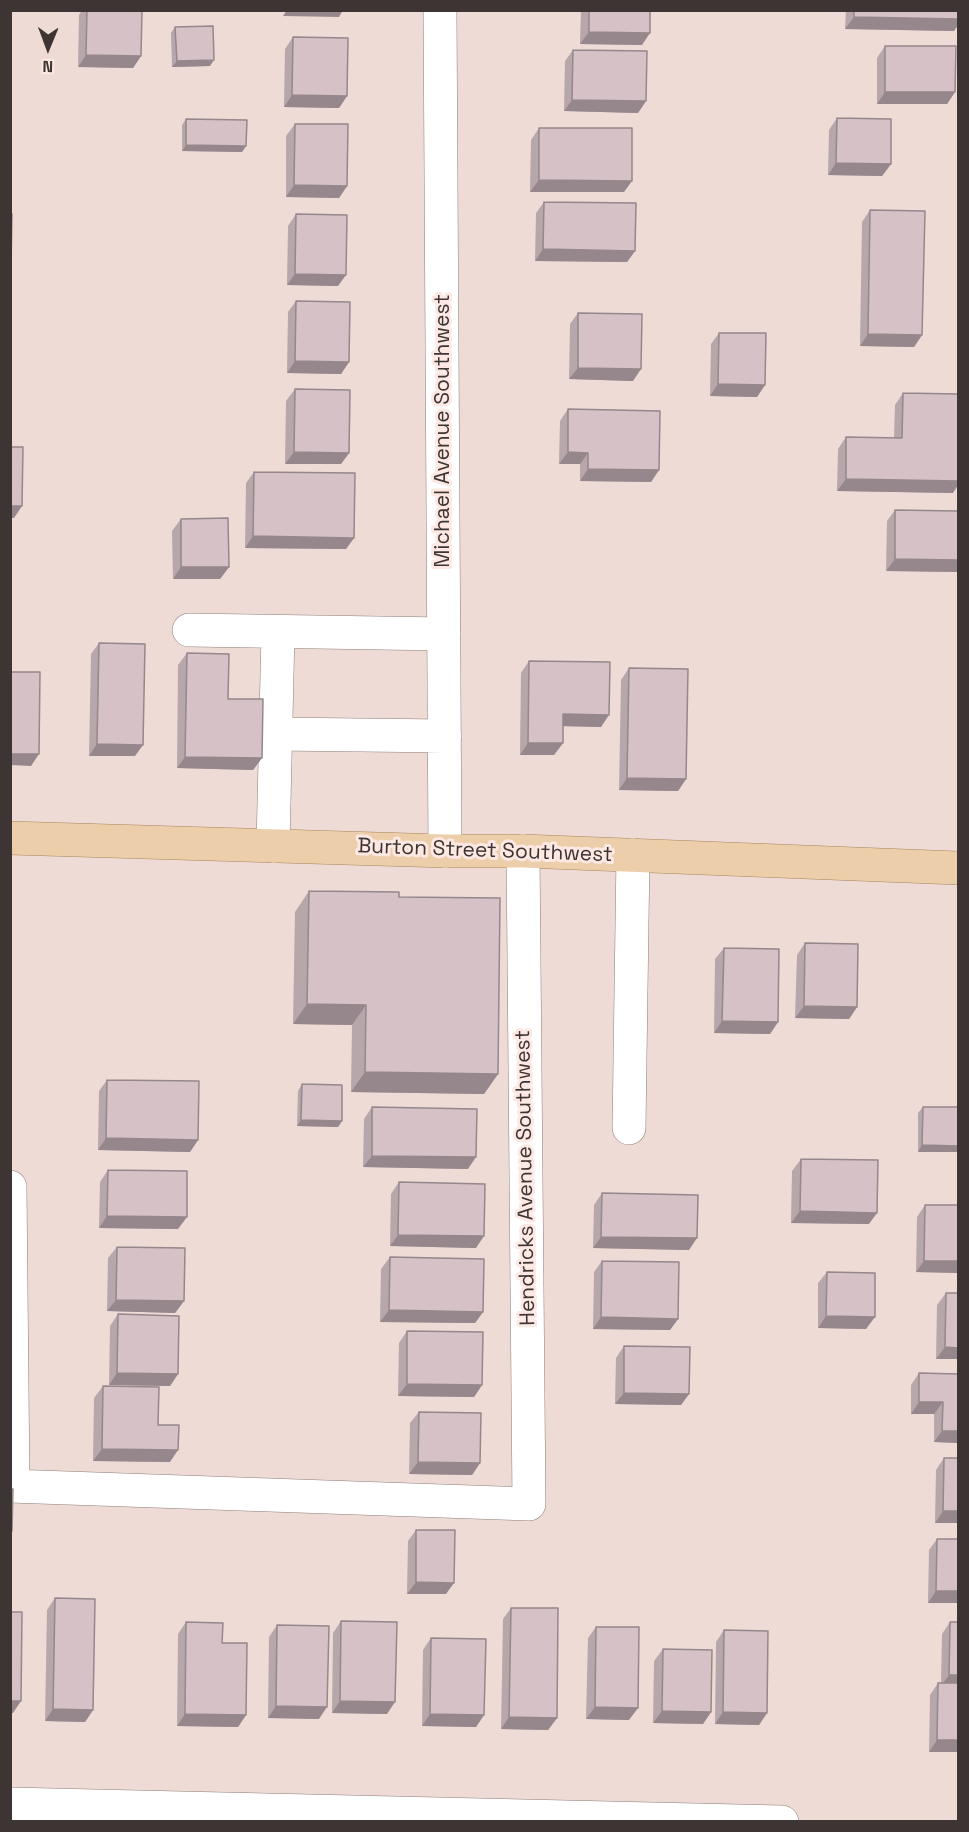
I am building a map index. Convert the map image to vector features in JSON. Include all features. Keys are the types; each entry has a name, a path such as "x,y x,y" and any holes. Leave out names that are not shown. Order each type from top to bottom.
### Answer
{"main road":[{"name":"Burton Street Southwest","path":"10,838 445,851 523,851 958,868"}],"street":[{"name":"Michael Avenue Southwest","path":"440,10 445,851"},
{"path":"189,630 444,634"},
{"path":"273,846 278,632"},
{"path":"276,734 445,736"},
{"name":"Hendricks Avenue Southwest","path":"12,1486 529,1504 523,851"},
{"path":"629,1128 633,855"},
{"path":"10,1187 12,1486"},
{"path":"10,1804 782,1821"}],"building":[{"path":"87,10 142,10 141,56 86,55"},
{"path":"589,10 650,10 650,33 589,32"},
{"path":"854,10 958,10 958,19 854,17"},
{"path":"213,26 214,60 177,61 175,27"},
{"path":"293,37 348,38 347,96 292,95"},
{"path":"885,46 956,46 955,92 885,92"},
{"path":"573,50 647,51 646,101 572,100"},
{"path":"837,118 891,119 891,164 836,163"},
{"path":"186,119 247,120 246,146 186,145"},
{"path":"295,124 348,124 347,186 294,185"},
{"path":"539,128 632,128 632,181 539,180"},
{"path":"544,202 636,203 635,251 543,249"},
{"path":"870,210 925,211 922,335 868,334"},
{"path":"10,214 12,214 11,266 10,266"},
{"path":"296,214 347,215 346,275 295,274"},
{"path":"296,301 350,302 349,362 295,361"},
{"path":"578,313 642,314 641,369 578,368"},
{"path":"719,333 766,333 765,385 718,384"},
{"path":"295,389 350,390 349,453 294,452"},
{"path":"903,393 958,394 958,481 846,479 846,437 902,438"},
{"path":"568,409 660,411 659,470 588,469 588,453 568,452"},
{"path":"10,447 23,447 22,506 10,506"},
{"path":"254,472 355,473 354,538 253,536"},
{"path":"895,510 958,511 958,560 895,559"},
{"path":"228,518 229,567 181,567 181,519"},
{"path":"99,643 145,644 143,745 97,744"},
{"path":"187,653 229,654 228,699 263,699 262,758 185,757"},
{"path":"529,661 610,662 609,715 563,714 563,743 528,743"},
{"path":"629,668 688,669 686,779 627,778"},
{"path":"10,672 40,672 39,754 10,754"},
{"path":"309,891 399,892 399,897 500,898 498,1074 365,1072 366,1005 307,1004"},
{"path":"805,943 858,944 857,1007 804,1006"},
{"path":"724,948 779,949 778,1022 722,1021"},
{"path":"107,1080 199,1081 198,1140 106,1138"},
{"path":"302,1084 342,1085 342,1121 301,1120"},
{"path":"372,1107 477,1109 476,1157 372,1156"},
{"path":"923,1107 958,1107 958,1146 922,1145"},
{"path":"801,1159 878,1160 877,1213 800,1211"},
{"path":"108,1170 187,1171 187,1217 107,1216"},
{"path":"399,1182 485,1184 484,1236 398,1235"},
{"path":"602,1193 698,1195 697,1238 601,1237"},
{"path":"925,1205 958,1205 958,1261 924,1261"},
{"path":"117,1247 185,1248 184,1301 116,1300"},
{"path":"390,1257 484,1259 483,1312 389,1310"},
{"path":"602,1261 679,1262 678,1319 601,1317"},
{"path":"827,1272 875,1273 875,1317 826,1316"},
{"path":"946,1293 958,1293 958,1348 945,1347"},
{"path":"118,1314 179,1316 178,1374 117,1373"},
{"path":"407,1331 483,1332 482,1385 407,1384"},
{"path":"624,1346 690,1347 689,1394 624,1393"},
{"path":"919,1373 958,1374 958,1431 942,1431 943,1402 919,1402"},
{"path":"103,1386 159,1387 158,1425 179,1425 178,1450 102,1449"},
{"path":"419,1412 481,1413 480,1463 418,1462"},
{"path":"944,1458 958,1458 958,1511 943,1511"},
{"path":"10,1489 13,1489 12,1531 10,1531"},
{"path":"416,1530 455,1530 454,1583 416,1582"},
{"path":"937,1539 958,1539 958,1591 936,1591"},
{"path":"55,1598 95,1599 93,1710 53,1709"},
{"path":"511,1608 558,1608 557,1718 509,1717"},
{"path":"10,1612 22,1612 21,1701 10,1701"},
{"path":"341,1621 397,1622 395,1702 340,1701"},
{"path":"186,1622 223,1623 222,1643 247,1643 246,1715 185,1714"},
{"path":"950,1622 958,1622 958,1675 949,1675"},
{"path":"277,1625 329,1626 327,1707 276,1706"},
{"path":"596,1627 639,1627 638,1708 595,1707"},
{"path":"724,1630 768,1631 767,1713 723,1712"},
{"path":"431,1638 486,1639 484,1715 430,1714"},
{"path":"663,1649 712,1650 711,1712 662,1711"},
{"path":"938,1683 958,1683 958,1740 937,1740"}]}
